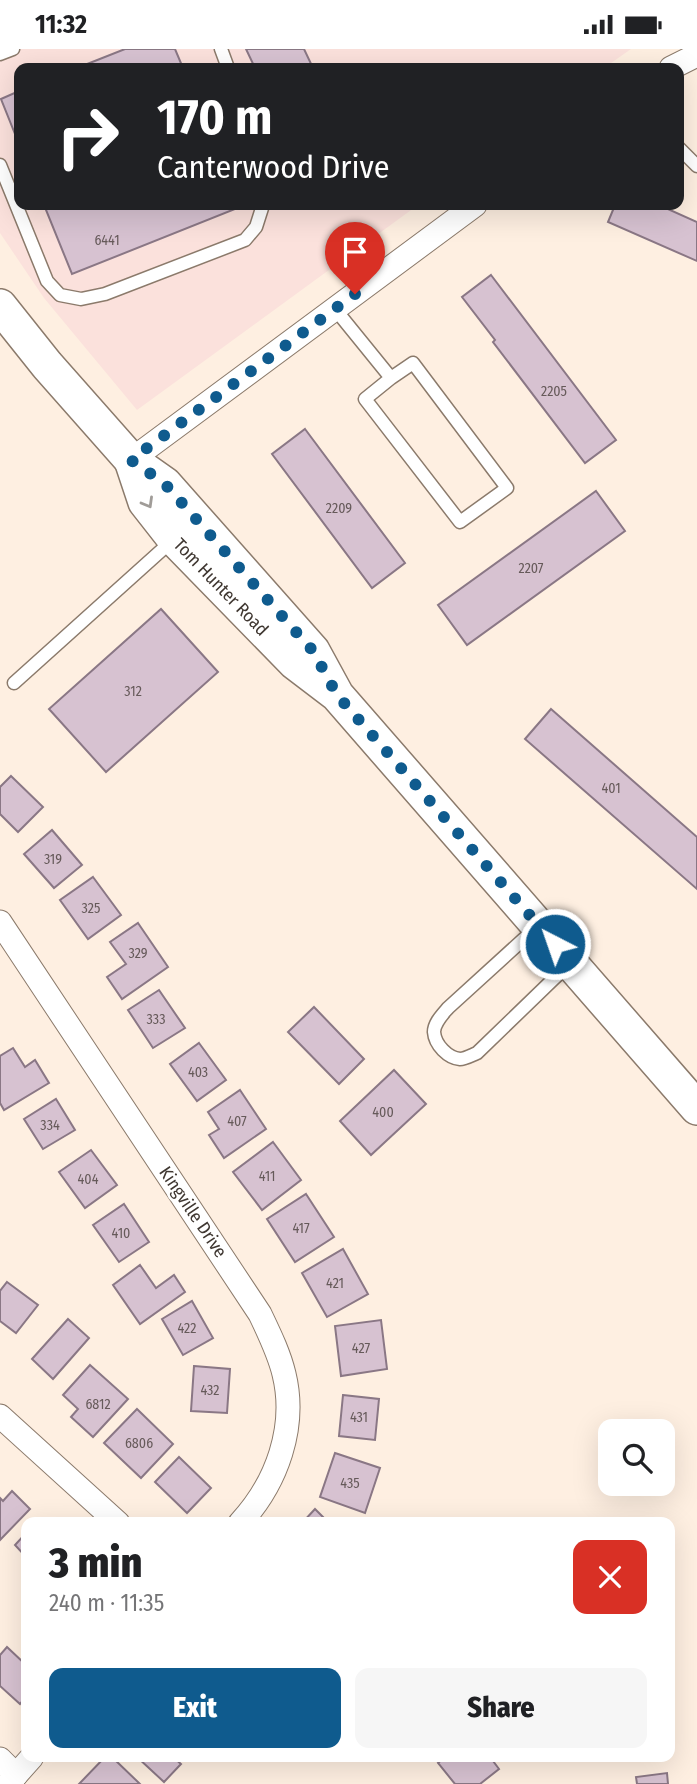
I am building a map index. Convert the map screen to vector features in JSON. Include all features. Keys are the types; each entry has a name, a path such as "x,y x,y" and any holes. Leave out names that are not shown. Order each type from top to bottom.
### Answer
{"street":[{"path":"681,63 697,55"},
{"path":"131,460 468,210"},
{"name":"Tom Hunter Road","path":"0,306 47,365 131,460 165,484 313,651 337,695"},
{"name":"Tom Hunter Road","path":"131,460 145,502 174,539 295,663 337,695 697,1108"},
{"name":"Kingville Drive","path":"0,922 260,1314 276,1348 288,1400 282,1450 272,1478 244,1517"},
{"path":"0,1416 111,1517"},
{"path":"8,1773 24,1762"}],"lane":[{"path":"0,54 13,49"},
{"path":"684,153 697,166"},
{"path":"0,165 14,200"},
{"path":"18,210 47,281 60,295 80,299 107,293 245,240 256,227 261,210"},
{"path":"335,309 391,379"},
{"path":"413,363 508,488 460,522 365,399 391,379 413,363"},
{"path":"13,683 174,539"},
{"path":"539,925 438,1019 434,1032 438,1045 448,1055 462,1059 477,1053 571,962"}],"shaded area":[{"path":"0,49 631,49 611,63 14,63 14,210 411,210 137,410 44,298 0,233"}],"building":[{"path":"125,49 175,49 181,63 90,63"},
{"path":"246,49 304,49 311,63 253,63"},
{"path":"14,93 14,132 1,99"},
{"path":"46,210 232,210 72,274"},
{"path":"613,210 670,210 697,222 697,261 608,222"},
{"path":"491,275 616,440 585,463 462,297"},
{"path":"305,429 405,563 372,588 272,454"},
{"path":"596,491 625,531 467,645 438,605"},
{"path":"161,609 218,672 106,772 49,709"},
{"path":"551,709 697,837 697,889 525,739"},
{"path":"11,776 43,807 18,832 0,814 0,787"},
{"path":"52,830 82,865 54,888 24,854"},
{"path":"93,877 121,915 88,939 60,900"},
{"path":"138,923 168,967 122,999 107,977 126,964 110,942"},
{"path":"159,990 185,1028 153,1048 128,1010"},
{"path":"314,1007 364,1059 339,1084 288,1032"},
{"path":"199,1043 226,1080 197,1101 170,1064"},
{"path":"13,1048 25,1067 35,1060 49,1083 4,1110 0,1103 0,1056"},
{"path":"394,1070 426,1104 371,1155 340,1121"},
{"path":"240,1090 266,1129 224,1158 209,1135 219,1129 208,1112"},
{"path":"56,1099 75,1130 43,1149 24,1119"},
{"path":"273,1142 301,1180 262,1210 233,1172"},
{"path":"91,1150 117,1185 85,1208 59,1172"},
{"path":"306,1194 334,1237 295,1262 267,1219"},
{"path":"124,1204 149,1242 119,1262 93,1225"},
{"path":"343,1249 368,1294 327,1317 302,1273"},
{"path":"140,1265 156,1288 174,1275 185,1292 140,1324 113,1285"},
{"path":"7,1282 38,1305 16,1333 0,1321 0,1291"},
{"path":"192,1301 213,1338 183,1355 162,1319"},
{"path":"68,1319 89,1338 53,1379 32,1359"},
{"path":"381,1320 387,1369 341,1376 335,1326"},
{"path":"90,1365 128,1399 93,1437 71,1417 78,1409 63,1395"},
{"path":"194,1366 230,1369 227,1413 191,1411"},
{"path":"343,1395 379,1399 375,1440 339,1436"},
{"path":"137,1409 173,1444 141,1478 104,1443"},
{"path":"335,1453 380,1468 365,1513 320,1497"},
{"path":"179,1457 211,1488 187,1513 155,1482"},
{"path":"12,1491 30,1509 0,1540 0,1498 3,1501"},
{"path":"315,1509 323,1517 308,1517"},
{"path":"21,1538 21,1552 15,1545"},
{"path":"7,1647 21,1660 20,1704 0,1686 0,1655"},
{"path":"100,1762 117,1762 140,1784 79,1784"},
{"path":"142,1762 181,1764 164,1782"},
{"path":"494,1762 499,1769 480,1784 455,1784 438,1763"},
{"path":"667,1773 668,1784 637,1784 636,1777"}],"route":[{"path":"355,294 131,460 165,484 313,651 337,695 555,944"}]}
